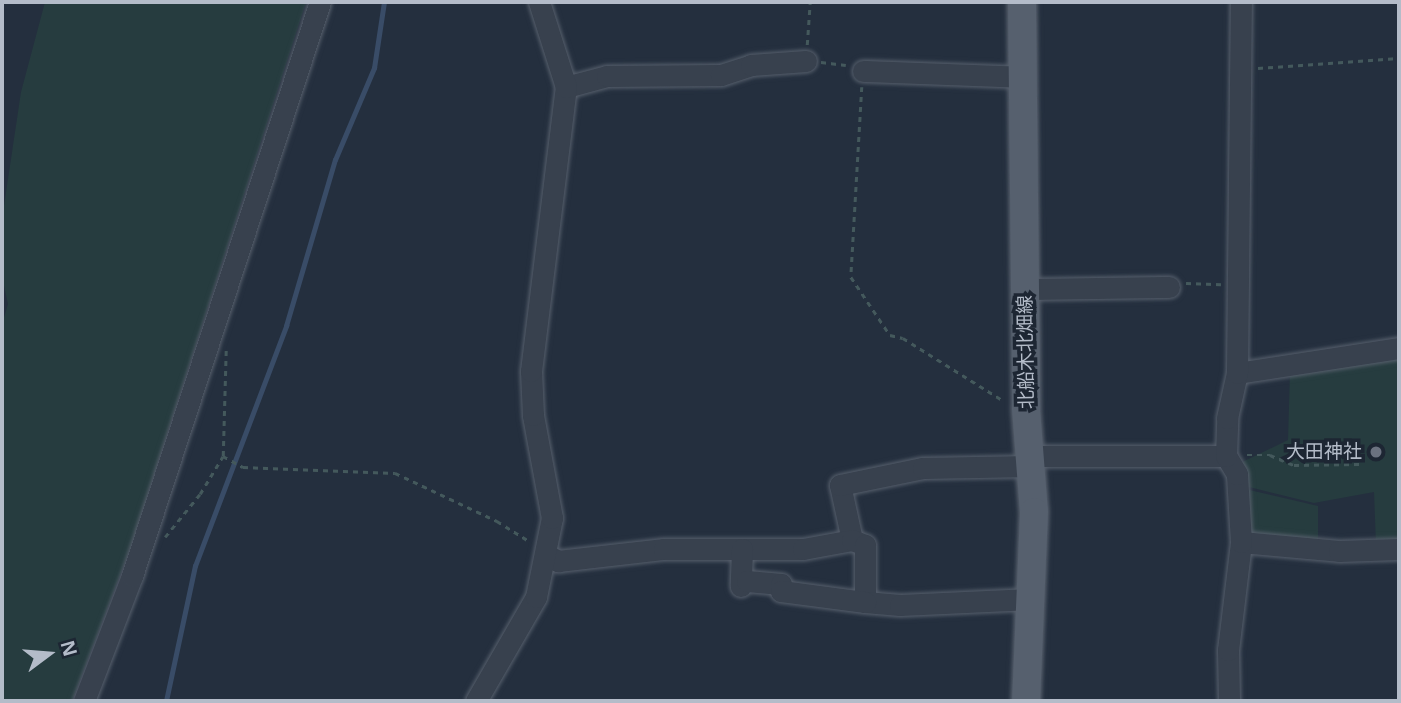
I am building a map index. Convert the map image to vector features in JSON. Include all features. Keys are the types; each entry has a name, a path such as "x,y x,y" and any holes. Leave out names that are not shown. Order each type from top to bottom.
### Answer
{"main road":[{"name":"北船木北畑線","path":"1023,2 1026,409 1031,461 1031,599 1026,701"}],"street":[{"path":"84,701 132,576 320,2"},
{"path":"476,701 536,597 547,555 552,518 533,415 531,371 566,87 539,2"},
{"path":"1229,701 1228,650 1241,542 1237,474 1226,456 1227,418 1237,373 1241,2"},
{"path":"566,87 607,76 721,75 751,65 806,61"},
{"path":"863,71 1023,77"},
{"path":"1025,289 1169,286"},
{"path":"1237,373 1399,348"},
{"path":"852,540 840,485 923,468 1031,461 1226,456"},
{"path":"547,555 558,561 664,549 803,549 852,540 864,545 865,602"},
{"path":"1241,542 1339,551 1399,549"},
{"path":"741,549 744,583 781,584 781,592 900,606 1031,599"}],"path":[{"path":"810,2 806,61 863,66 851,276 890,335 903,338 1015,408 1026,409"},
{"path":"1241,69 1399,58"},
{"path":"1169,286 1239,285"},
{"path":"159,546 223,456 226,344"},
{"path":"1226,456 1270,454 1294,465 1359,464"},
{"path":"223,456 243,467 395,473 498,521 547,555"}],"green space":[{"path":"45,2 306,2 130,549 72,701 2,701 2,324 8,304 2,277 2,219 21,92"},
{"path":"1399,356 1399,543 1376,545 1374,492 1314,503 1245,486 1238,464 1288,440 1290,372"},
{"path":"1245,489 1318,506 1318,543 1248,538"}],"waterway":[{"path":"166,701 195,566 286,326 335,160 374,68 384,2"}],"place":[{"name":"大田神社","path":"1376,452"}]}
